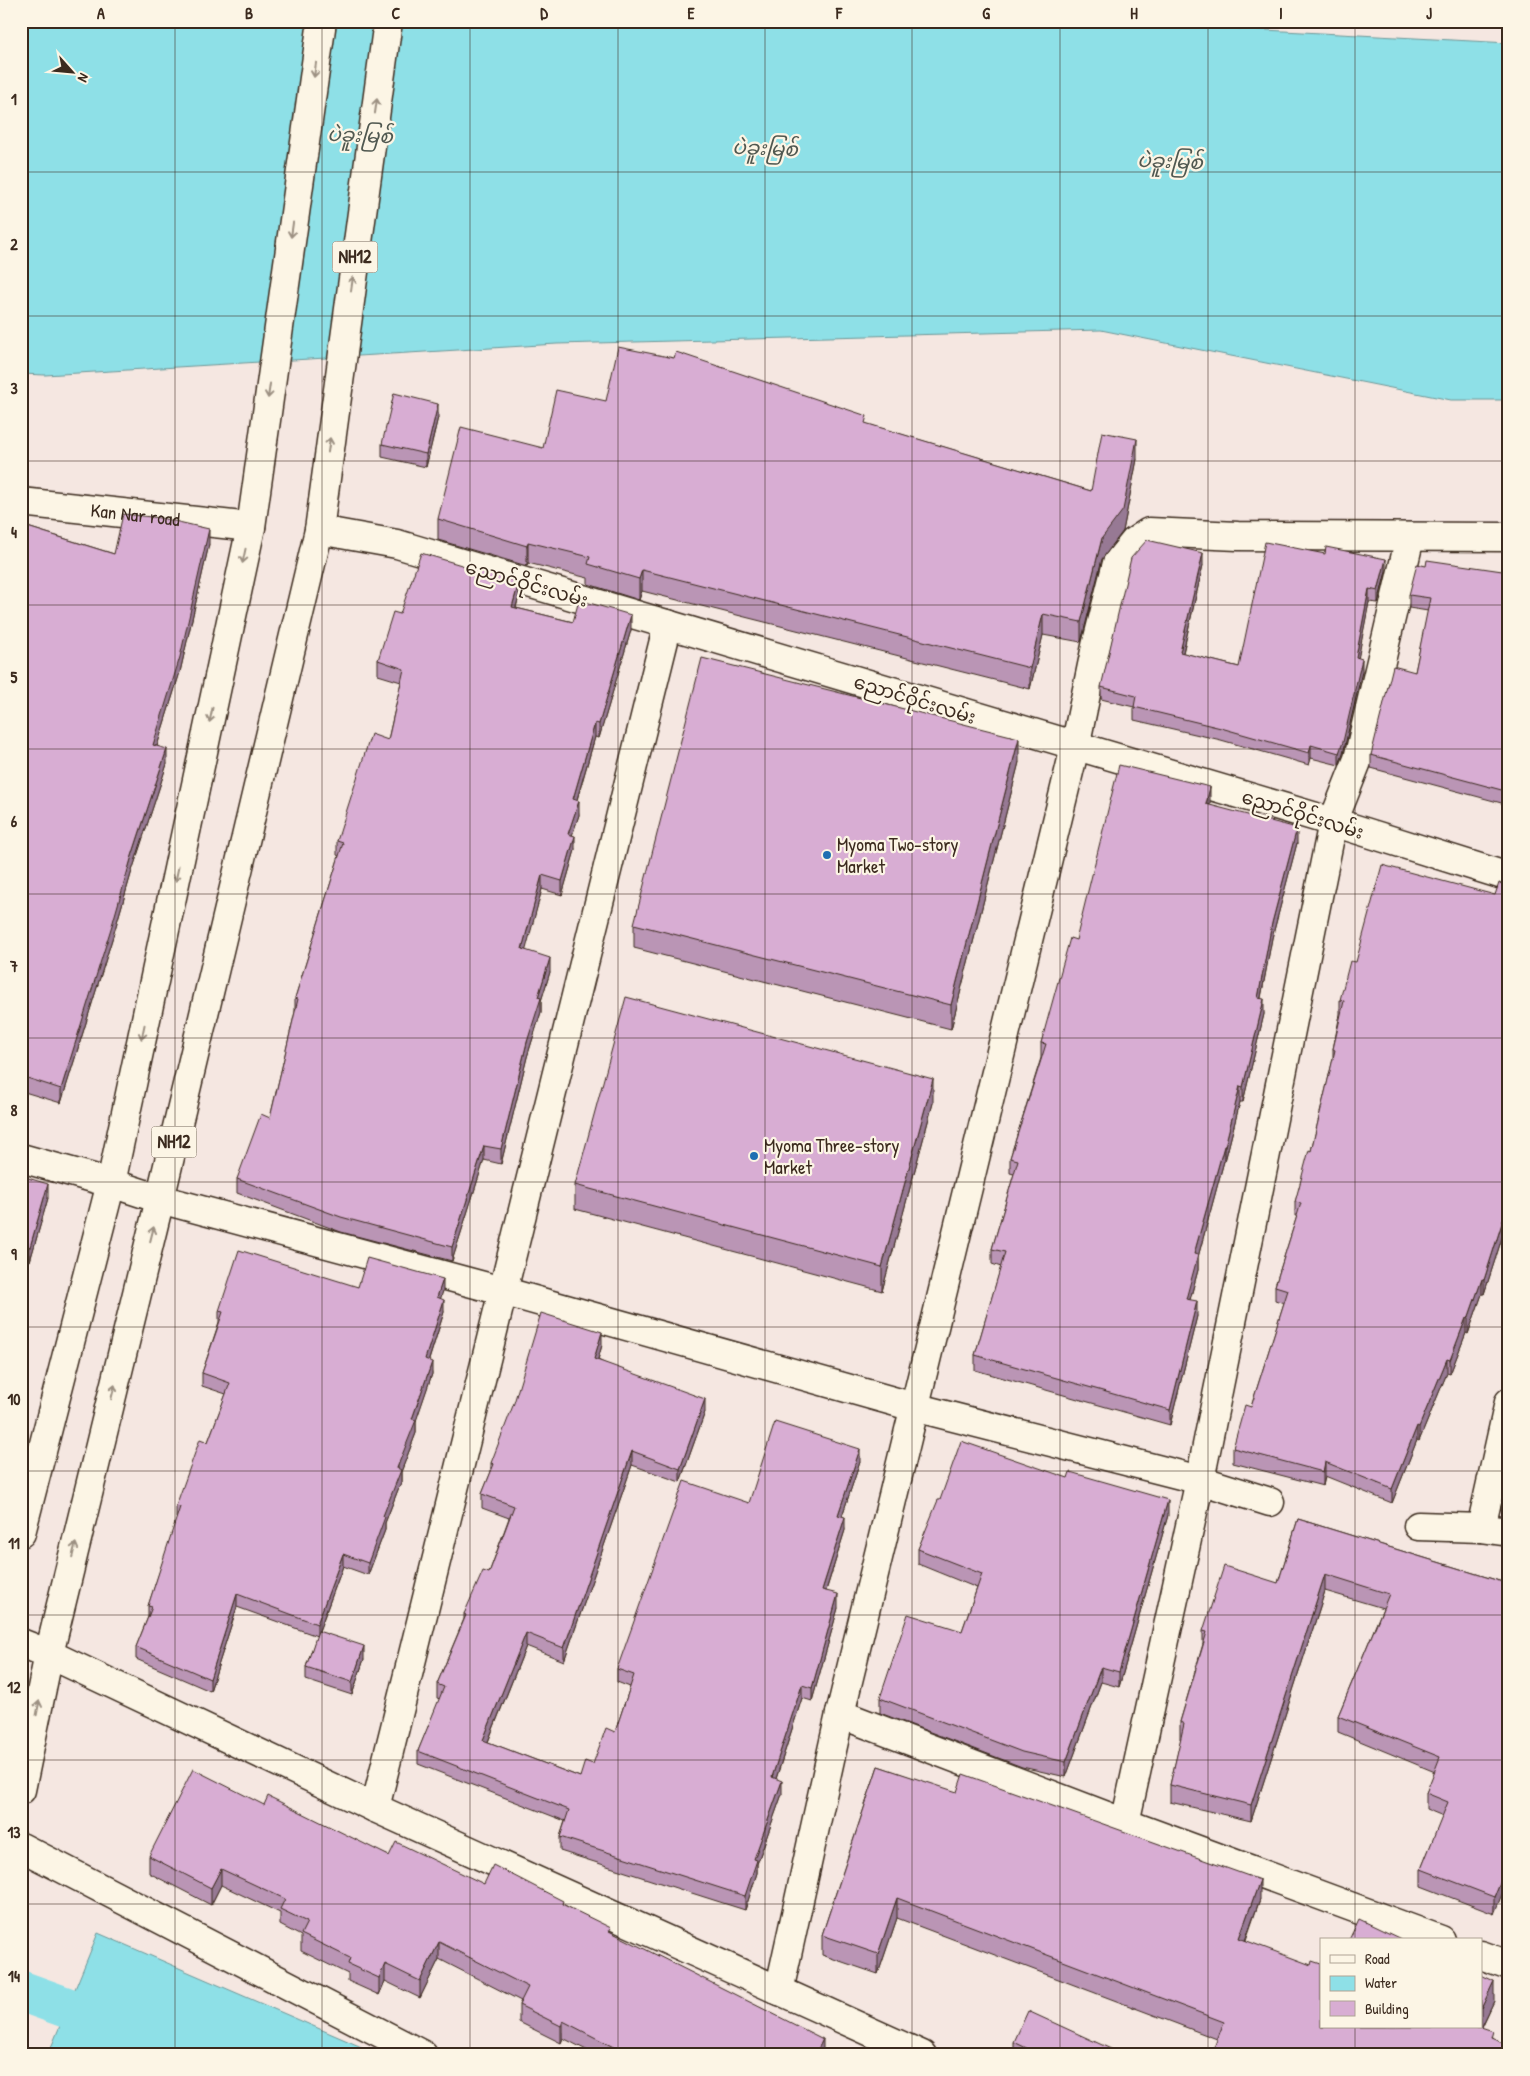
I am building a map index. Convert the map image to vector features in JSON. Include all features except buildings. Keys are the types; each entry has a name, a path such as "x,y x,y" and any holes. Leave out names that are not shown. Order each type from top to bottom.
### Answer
{"main road":[{"path":"21,1533 111,1183 250,527 322,21"},
{"name":"NH12","path":"21,1790 49,1654 160,1199 319,530 322,494 388,21"},
{"name":"Kan Nar road","path":"21,502 250,527"},
{"name":"ညောင်ဝိုင်းလမ်း","path":"319,530 397,544 1075,747 1333,822 1509,877"},
{"path":"779,1991 840,1714 1075,747 1096,646 1117,563 1134,542 1149,532 1238,536 1509,537"},
{"path":"1125,1822 1200,1480 1333,822 1358,759 1410,537"},
{"path":"375,1808 668,624"},
{"path":"21,1158 160,1199 502,1291 914,1407 1200,1480 1270,1502"},
{"path":"1481,1528 1509,1402"},
{"path":"1418,1526 1481,1528 1509,1532"},
{"path":"21,1643 49,1654 375,1808 922,2055"},
{"path":"840,1714 1436,1938"},
{"path":"21,1847 422,2055"},
{"path":"1482,1954 1509,1965"}],"water":[{"name":"ပဲခူးမြစ်","path":"21,21 1095,21 1509,43 1509,400 1451,400 1101,330 557,344 45,375 21,374"},
{"path":"98,1933 380,2055 48,2055"}],"waterway":[{"path":"21,1991 68,2008"}],"place":[{"name":"Myoma Two-story Market","path":"827,855"},
{"name":"Myoma Three-story Market","path":"754,1156"}]}
